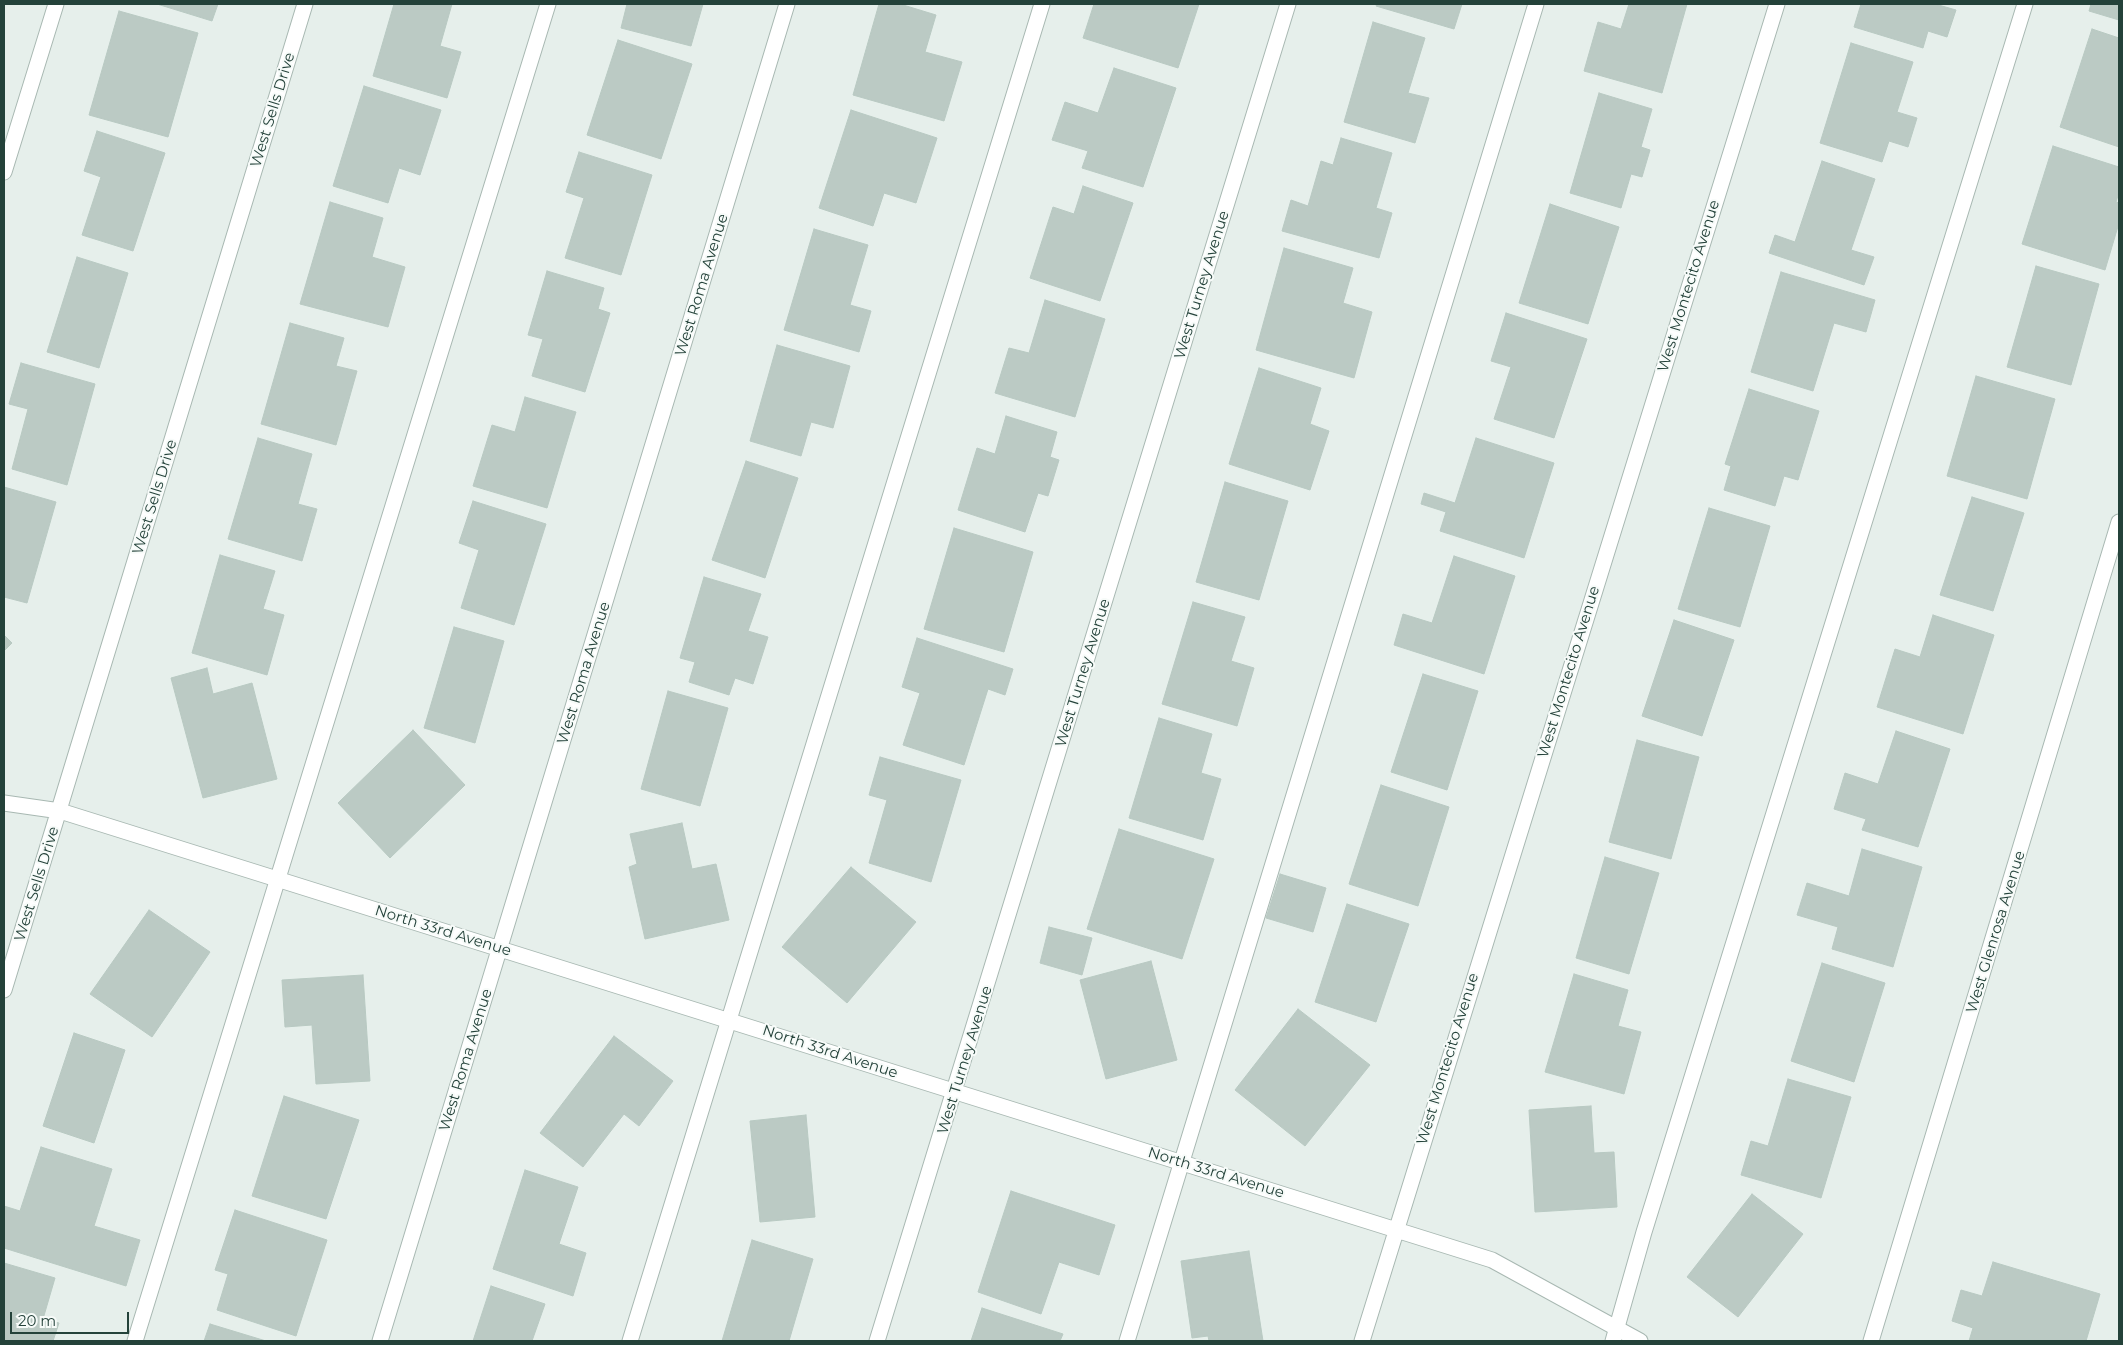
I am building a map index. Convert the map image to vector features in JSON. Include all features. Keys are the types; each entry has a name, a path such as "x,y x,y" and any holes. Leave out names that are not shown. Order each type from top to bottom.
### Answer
{"street":[{"path":"4,172 56,4"},
{"name":"West Sells Drive","path":"4,990 305,4"},
{"path":"135,1341 548,4"},
{"name":"West Roma Avenue","path":"380,1341 787,4"},
{"path":"630,1341 1042,4"},
{"name":"West Turney Avenue","path":"877,1341 1288,4"},
{"path":"1127,1341 1536,4"},
{"name":"West Montecito Avenue","path":"1362,1341 1777,4"},
{"path":"1615,1334 1644,1232 2025,4"},
{"name":"West Glenrosa Avenue","path":"1870,1341 2119,522"},
{"name":"North 33rd Avenue","path":"4,803 60,811 1492,1260 1615,1334 1640,1341"}],"building":[{"path":"157,4 218,4 212,21"},
{"path":"394,4 452,4 440,46 461,52 447,98 373,76"},
{"path":"627,4 703,4 691,46 621,28"},
{"path":"879,4 900,4 936,15 925,52 962,62 944,121 853,95"},
{"path":"1094,4 1199,4 1178,68 1083,38"},
{"path":"1377,4 1462,4 1454,29 1376,6"},
{"path":"1629,4 1687,4 1662,93 1584,71 1598,22 1621,29"},
{"path":"1861,4 1935,4 1956,10 1947,37 1928,31 1923,48 1854,27"},
{"path":"2091,4 2119,4 2119,20 2089,11"},
{"path":"119,11 198,33 168,137 89,115"},
{"path":"1373,22 1425,38 1408,93 1429,98 1415,143 1344,122"},
{"path":"2092,29 2119,38 2119,147 2060,127"},
{"path":"618,40 692,64 661,159 587,135"},
{"path":"1851,43 1913,62 1897,112 1917,118 1908,147 1889,141 1882,162 1820,143"},
{"path":"1114,68 1176,88 1143,187 1082,168 1088,151 1052,140 1065,102 1098,113"},
{"path":"364,86 441,110 420,175 399,168 388,203 333,186"},
{"path":"1599,93 1652,109 1641,147 1650,150 1642,177 1631,174 1621,208 1570,193"},
{"path":"851,110 937,138 916,203 884,193 873,226 819,208"},
{"path":"97,131 165,153 133,251 82,235 101,177 84,171"},
{"path":"1341,138 1392,153 1376,208 1392,213 1379,258 1282,231 1291,200 1308,206 1321,161 1333,165"},
{"path":"2053,146 2119,167 2119,192 2116,202 2119,203 2119,223 2105,270 2022,244"},
{"path":"579,152 652,175 621,275 565,258 584,198 566,192"},
{"path":"1822,161 1875,179 1851,250 1874,257 1864,285 1769,253 1775,235 1795,242"},
{"path":"1083,186 1133,203 1100,301 1030,278 1053,207 1074,214"},
{"path":"330,202 383,218 372,257 405,267 388,327 300,304"},
{"path":"1550,204 1619,227 1588,324 1519,303"},
{"path":"814,229 868,245 850,305 871,311 859,352 784,330"},
{"path":"1284,248 1353,268 1343,303 1372,312 1354,378 1256,350"},
{"path":"77,257 128,273 99,368 47,352"},
{"path":"2036,266 2099,284 2071,385 2007,367"},
{"path":"547,271 604,288 598,309 610,313 585,392 532,376 543,339 528,335"},
{"path":"1781,272 1875,300 1866,332 1834,323 1813,391 1751,372"},
{"path":"1045,300 1105,319 1075,417 995,393 1009,348 1029,353"},
{"path":"1506,313 1587,339 1554,438 1494,419 1511,367 1491,361"},
{"path":"290,323 344,338 336,366 357,371 336,445 261,424"},
{"path":"777,345 850,366 833,428 811,422 801,456 750,441"},
{"path":"21,363 95,384 67,485 12,469 28,409 9,404"},
{"path":"1259,368 1321,388 1310,424 1329,431 1310,490 1229,464"},
{"path":"1976,376 2055,399 2027,499 1947,476"},
{"path":"1749,389 1819,411 1798,480 1784,476 1775,506 1724,490 1731,466 1725,464"},
{"path":"525,397 576,412 547,508 473,486 492,425 515,432"},
{"path":"1006,416 1057,432 1050,457 1059,460 1048,496 1038,493 1025,532 958,510 977,448 995,454"},
{"path":"258,438 312,454 298,504 317,509 302,561 228,539"},
{"path":"1476,438 1554,463 1524,558 1440,531 1446,512 1421,504 1424,493 1455,503"},
{"path":"746,461 798,478 765,578 712,560"},
{"path":"1225,482 1288,501 1259,600 1196,582"},
{"path":"4,487 56,502 27,603 4,597"},
{"path":"1972,497 2024,513 1993,611 1940,595"},
{"path":"473,501 546,524 514,625 461,608 479,550 459,543"},
{"path":"1709,508 1770,526 1740,627 1678,609"},
{"path":"954,528 1033,552 1004,652 924,629"},
{"path":"220,555 275,571 263,609 284,615 267,675 192,653"},
{"path":"1454,556 1515,576 1484,674 1394,645 1403,614 1432,623"},
{"path":"704,577 761,594 748,631 768,637 753,684 735,678 729,695 689,682 695,662 680,658"},
{"path":"1193,602 1245,617 1231,661 1254,668 1237,726 1162,704"},
{"path":"1933,615 1994,635 1963,734 1877,707 1895,649 1920,657"},
{"path":"1674,620 1734,640 1702,736 1642,716"},
{"path":"454,627 504,641 475,743 424,728"},
{"path":"4,635 12,643 4,651"},
{"path":"917,638 1013,669 1005,695 988,689 964,765 903,745 920,693 902,687"},
{"path":"207,668 213,694 252,683 277,779 203,798 171,678"},
{"path":"1423,674 1478,691 1447,790 1391,772"},
{"path":"668,691 728,708 700,806 641,789"},
{"path":"1159,718 1212,734 1201,773 1221,779 1203,840 1129,818"},
{"path":"413,730 465,785 390,858 338,803"},
{"path":"1896,731 1950,749 1918,847 1862,830 1866,819 1834,809 1845,773 1878,784"},
{"path":"1637,740 1699,757 1671,859 1609,842"},
{"path":"880,757 961,780 931,882 869,863 887,800 869,795"},
{"path":"1381,785 1449,807 1418,906 1349,884"},
{"path":"682,823 692,869 716,864 729,920 645,939 629,867 637,864 630,834"},
{"path":"1119,829 1214,859 1182,959 1087,929"},
{"path":"1862,849 1922,867 1893,967 1832,949 1838,927 1797,915 1807,883 1849,896"},
{"path":"1605,857 1659,873 1629,974 1576,958"},
{"path":"851,867 916,922 847,1003 782,947"},
{"path":"1280,874 1326,888 1313,932 1266,918"},
{"path":"1347,904 1409,924 1376,1022 1315,1002"},
{"path":"149,910 210,952 152,1037 90,994"},
{"path":"1049,927 1092,938 1082,975 1040,963"},
{"path":"1151,961 1177,1060 1106,1079 1080,980"},
{"path":"1822,963 1885,983 1854,1082 1791,1061"},
{"path":"1574,974 1628,990 1618,1026 1641,1032 1624,1094 1545,1072"},
{"path":"363,975 370,1081 316,1084 312,1025 285,1027 282,980"},
{"path":"1298,1009 1370,1065 1305,1146 1235,1090"},
{"path":"74,1033 125,1050 94,1143 43,1126"},
{"path":"614,1036 673,1081 639,1126 624,1114 583,1167 540,1133"},
{"path":"1788,1079 1851,1097 1821,1198 1741,1175 1751,1141 1768,1146"},
{"path":"284,1096 359,1120 326,1219 252,1196"},
{"path":"1591,1106 1594,1153 1614,1152 1617,1207 1535,1212 1529,1110"},
{"path":"806,1115 815,1217 760,1222 750,1121"},
{"path":"41,1147 112,1169 94,1226 140,1240 126,1286 4,1248 4,1206 20,1211"},
{"path":"525,1170 578,1187 559,1244 586,1253 573,1296 493,1269"},
{"path":"1011,1191 1115,1225 1099,1275 1059,1262 1041,1314 978,1292"},
{"path":"1752,1194 1803,1234 1738,1317 1687,1277"},
{"path":"235,1210 327,1240 296,1336 217,1310 228,1274 215,1270"},
{"path":"752,1240 813,1259 789,1341 722,1341"},
{"path":"1249,1251 1263,1341 1209,1341 1208,1336 1192,1338 1181,1261"},
{"path":"1993,1262 2100,1294 2086,1341 1969,1341 1973,1328 1952,1321 1961,1290 1982,1296"},
{"path":"4,1263 55,1278 43,1319 59,1323 53,1341 4,1341"},
{"path":"491,1286 545,1304 532,1341 473,1341"},
{"path":"982,1308 1063,1334 1060,1341 971,1341"},
{"path":"210,1324 266,1341 204,1341"}]}
